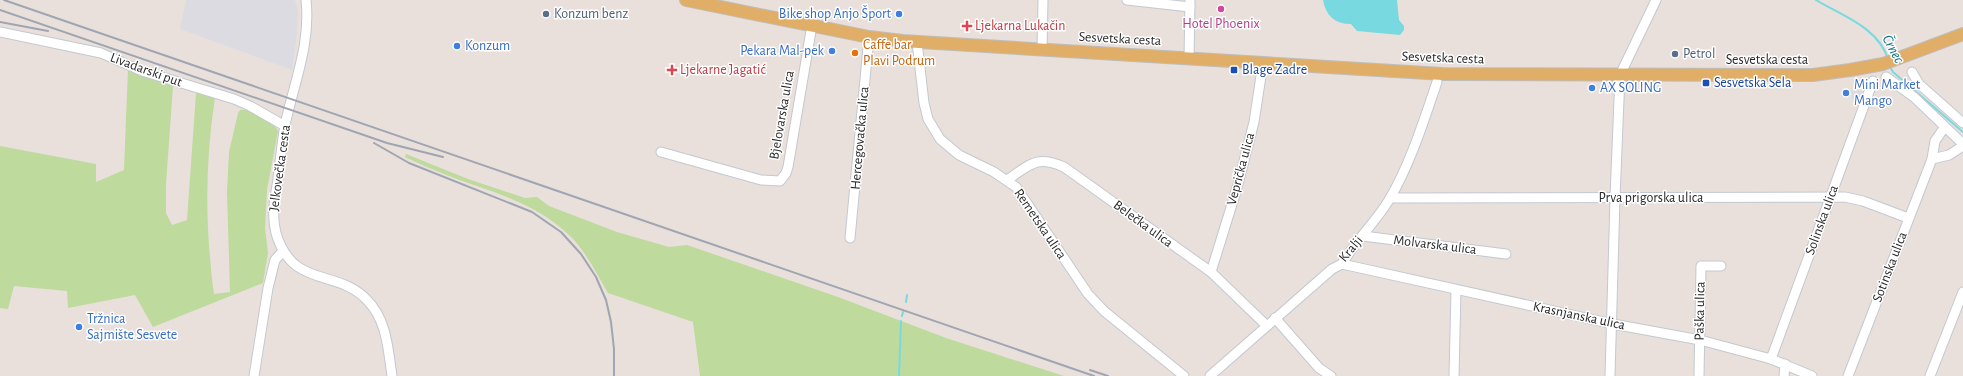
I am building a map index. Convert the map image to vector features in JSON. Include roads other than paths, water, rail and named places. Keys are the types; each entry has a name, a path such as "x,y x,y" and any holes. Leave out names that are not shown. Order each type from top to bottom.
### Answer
{"main road":[{"path":"691,0 869,37 918,42"},
{"name":"Sesvetska cesta","path":"918,42 1465,75 1813,75 1850,70 1888,62 1963,34"}],"street":[{"name":"Jelkovečka cesta","path":"306,0 308,17 307,38 285,126 273,206 273,220 276,233 284,251 294,264 305,273 350,287 368,300 380,320 385,332 392,376"},
{"path":"1042,50 1043,0"},
{"path":"1127,0 1190,3 1189,58"},
{"path":"1610,376 1613,324 1615,198 1620,75 1656,0"},
{"name":"Bjelovarska ulica","path":"661,152 761,180 780,181 786,173 788,167 812,25"},
{"name":"Livadarski put","path":"0,32 100,53 142,71 234,99 250,106 285,126"},
{"name":"Hercegovačka ulica","path":"850,238 869,37"},
{"name":"Remetska ulica","path":"918,42 924,102 933,130 946,145 959,155 1008,180 1016,187 1088,294 1104,311 1184,376"},
{"name":"Veprička ulica","path":"1211,272 1237,188 1254,122 1263,63"},
{"path":"1912,72 1919,84 1963,123"},
{"path":"1886,77 1914,97 1963,145 1949,155 1932,159"},
{"name":"Solinska ulica","path":"1771,359 1873,81"},
{"name":"Kralji","path":"1210,376 1332,269 1342,264 1390,198 1421,132 1437,82"},
{"name":"Sotinska ulica","path":"1848,376 1932,159 1935,141 1944,128"},
{"name":"Belečka ulica","path":"1008,180 1035,162 1042,160 1064,167 1211,272 1266,326"},
{"name":"Prva prigorska ulica","path":"1390,198 1845,197 1862,201 1908,218"},
{"name":"Molvarska ulica","path":"1363,236 1506,254"},
{"path":"254,376 268,288 275,260 284,251"},
{"name":"Krasnjanska ulica","path":"1342,264 1613,324 1700,340 1771,359 1812,376"},
{"name":"Paška ulica","path":"1699,376 1701,266 1721,266"},
{"path":"1454,376 1456,290"},
{"path":"1930,376 1963,292"},
{"path":"1275,318 1319,368 1330,376"},
{"path":"1784,376 1785,364"}],"water":[{"path":"1323,0 1397,0 1399,20 1404,26 1404,30 1400,35 1357,31 1351,24 1345,24 1332,18 1324,6"}],"waterway":[{"name":"Črnec","path":"1816,0 1848,17 1868,30 1883,48 1888,59"},
{"name":"Črnec","path":"1890,67 1893,72 1963,132"},
{"path":"906,302 907,295"},
{"path":"902,316 903,312"},
{"path":"899,376 901,321"}],"railway":[{"path":"4,0 1094,376"},
{"path":"0,10 387,143 443,157"},
{"path":"0,22 48,31"},
{"path":"374,143 409,163 532,212 561,232 581,254 596,277 606,300 611,322 614,349 614,376"},
{"path":"1090,370 1108,376"}],"place":[{"name":"Hotel Phoenix","path":"1221,9"},
{"name":"Konzum benz","path":"546,14"},
{"name":"Bike shop Anjo Šport","path":"899,14"},
{"name":"Ljekarna Lukačin","path":"967,26"},
{"name":"Konzum","path":"457,46"},
{"name":"Pekara Mal-pek","path":"832,51"},
{"name":"Caffe bar Plavi Podrum","path":"855,53"},
{"name":"Petrol","path":"1675,54"},
{"name":"Ljekarne Jagatić","path":"672,70"},
{"name":"Blage Zadre","path":"1234,70"},
{"name":"Sesvetska Sela","path":"1706,83"},
{"name":"AX SOLING","path":"1592,88"},
{"name":"Mini Market Mango","path":"1846,93"},
{"name":"Tržnica Sajmište Sesvete","path":"79,327"}]}
